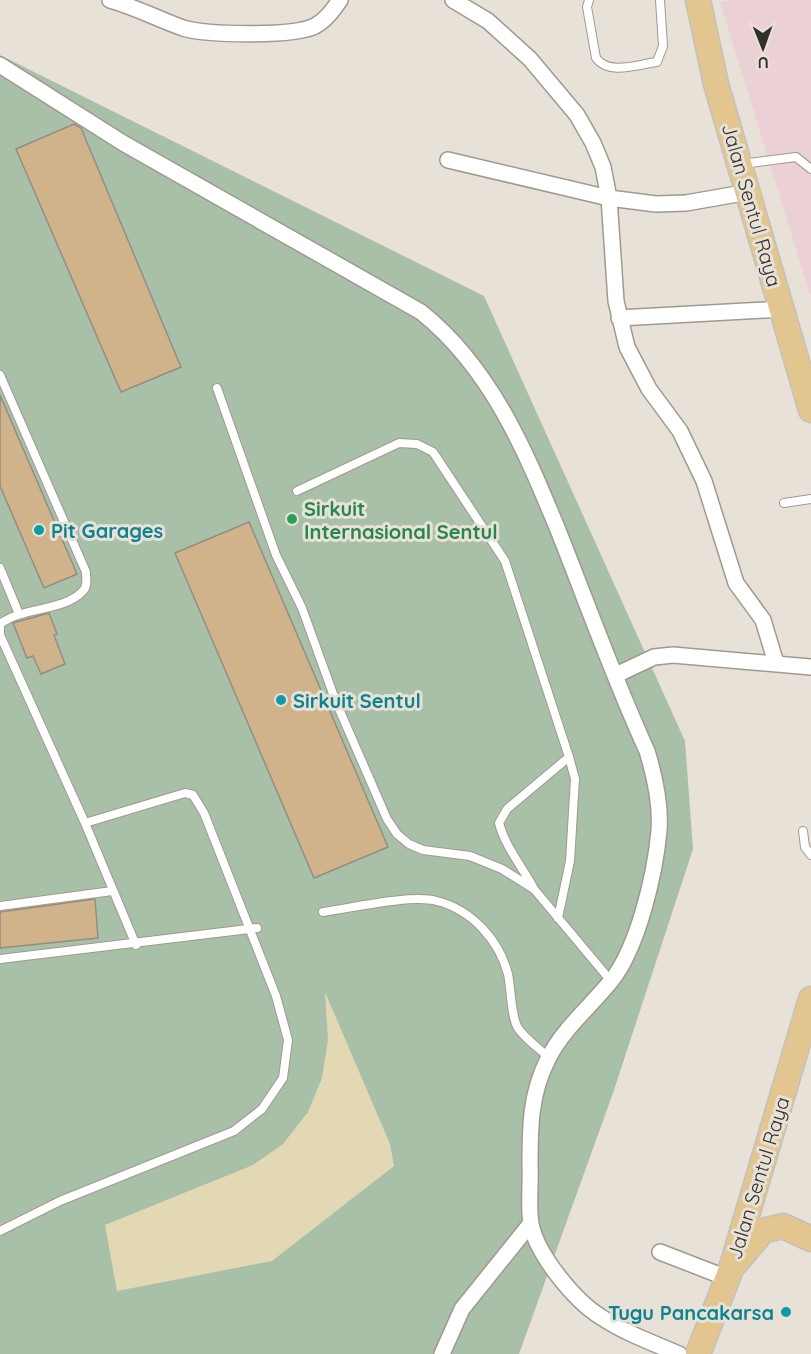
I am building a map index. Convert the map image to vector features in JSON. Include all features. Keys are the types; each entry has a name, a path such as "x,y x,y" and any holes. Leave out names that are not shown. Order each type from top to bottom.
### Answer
{"main road":[{"name":"Jalan Sentul Raya","path":"698,0 716,84 811,410"},
{"name":"Jalan Sentul Raya","path":"698,1354 729,1273 809,1011"},
{"path":"729,1273 763,1231 783,1226 811,1239"}],"street":[{"path":"110,0 134,7 184,28 216,32 285,33 314,26 326,18 340,0"},
{"path":"453,0 488,21 530,59 555,86 593,143 603,167 609,198 619,318 632,358 649,389 680,431 704,481 736,583 763,620 776,663"},
{"path":"0,65 123,143 421,312 439,326 477,368 525,451 656,778 658,831 642,912 631,947 611,981 548,1057 534,1091 529,1134 531,1223 535,1238 550,1265 581,1301 600,1317 679,1354"},
{"path":"448,160 609,198 656,204 686,203 749,192"},
{"path":"619,318 783,309"},
{"path":"616,675 654,657 673,656 811,667"},
{"path":"442,1354 462,1309 531,1223"},
{"path":"660,1252 729,1273"}],"lane":[{"path":"589,0 587,7 597,58 601,65 612,68 657,62 663,46 660,0"},
{"path":"740,164 796,157 811,169"},
{"path":"0,375 86,572 87,585 83,592 71,600 19,614 0,625 0,635 85,823 136,945"},
{"path":"217,388 276,555 302,608 336,702 387,819 397,834 409,844 423,850 470,856 502,869 534,889"},
{"path":"297,491 399,443 417,444 433,452 505,561 575,779 570,861 558,918"},
{"path":"784,503 811,498"},
{"path":"0,568 19,614"},
{"path":"569,757 507,809 499,823 503,839 518,859 534,889 611,981"},
{"path":"0,1231 60,1201 234,1131 262,1109 283,1078 288,1040 276,996 252,929 204,813 193,795 185,793 85,823"},
{"path":"803,831 805,848 811,855"},
{"path":"0,906 112,891"},
{"path":"323,912 413,899 437,900 460,910 476,921 492,939 507,972 518,1028 548,1057"},
{"path":"0,959 136,945 252,929"}],"shaded area":[{"path":"811,0 811,298 720,2"}],"green space":[{"name":"Sirkuit Internasional Sentul","path":"0,55 484,296 685,741 693,849 613,1093 519,1354 0,1354"}],"sand":[{"path":"325,992 390,1144 394,1166 272,1261 117,1291 105,1225 253,1165 283,1144 308,1112 322,1078 328,1040"}],"building":[{"path":"74,124 81,128 181,367 121,392 16,149"},
{"name":"Pit Garages","path":"0,395 77,574 44,588 0,486"},
{"name":"Sirkuit Sentul","path":"249,522 388,847 314,878 175,553"},
{"path":"49,613 57,634 54,635 65,664 41,674 33,656 27,658 13,623"},
{"path":"95,899 98,938 0,948 0,912"}],"place":[{"name":"Sirkuit Internasional Sentul","path":"292,519"},
{"name":"Pit Garages","path":"39,530"},
{"name":"Sirkuit Sentul","path":"281,700"},
{"name":"Tugu Pancakarsa","path":"786,1312"}]}
